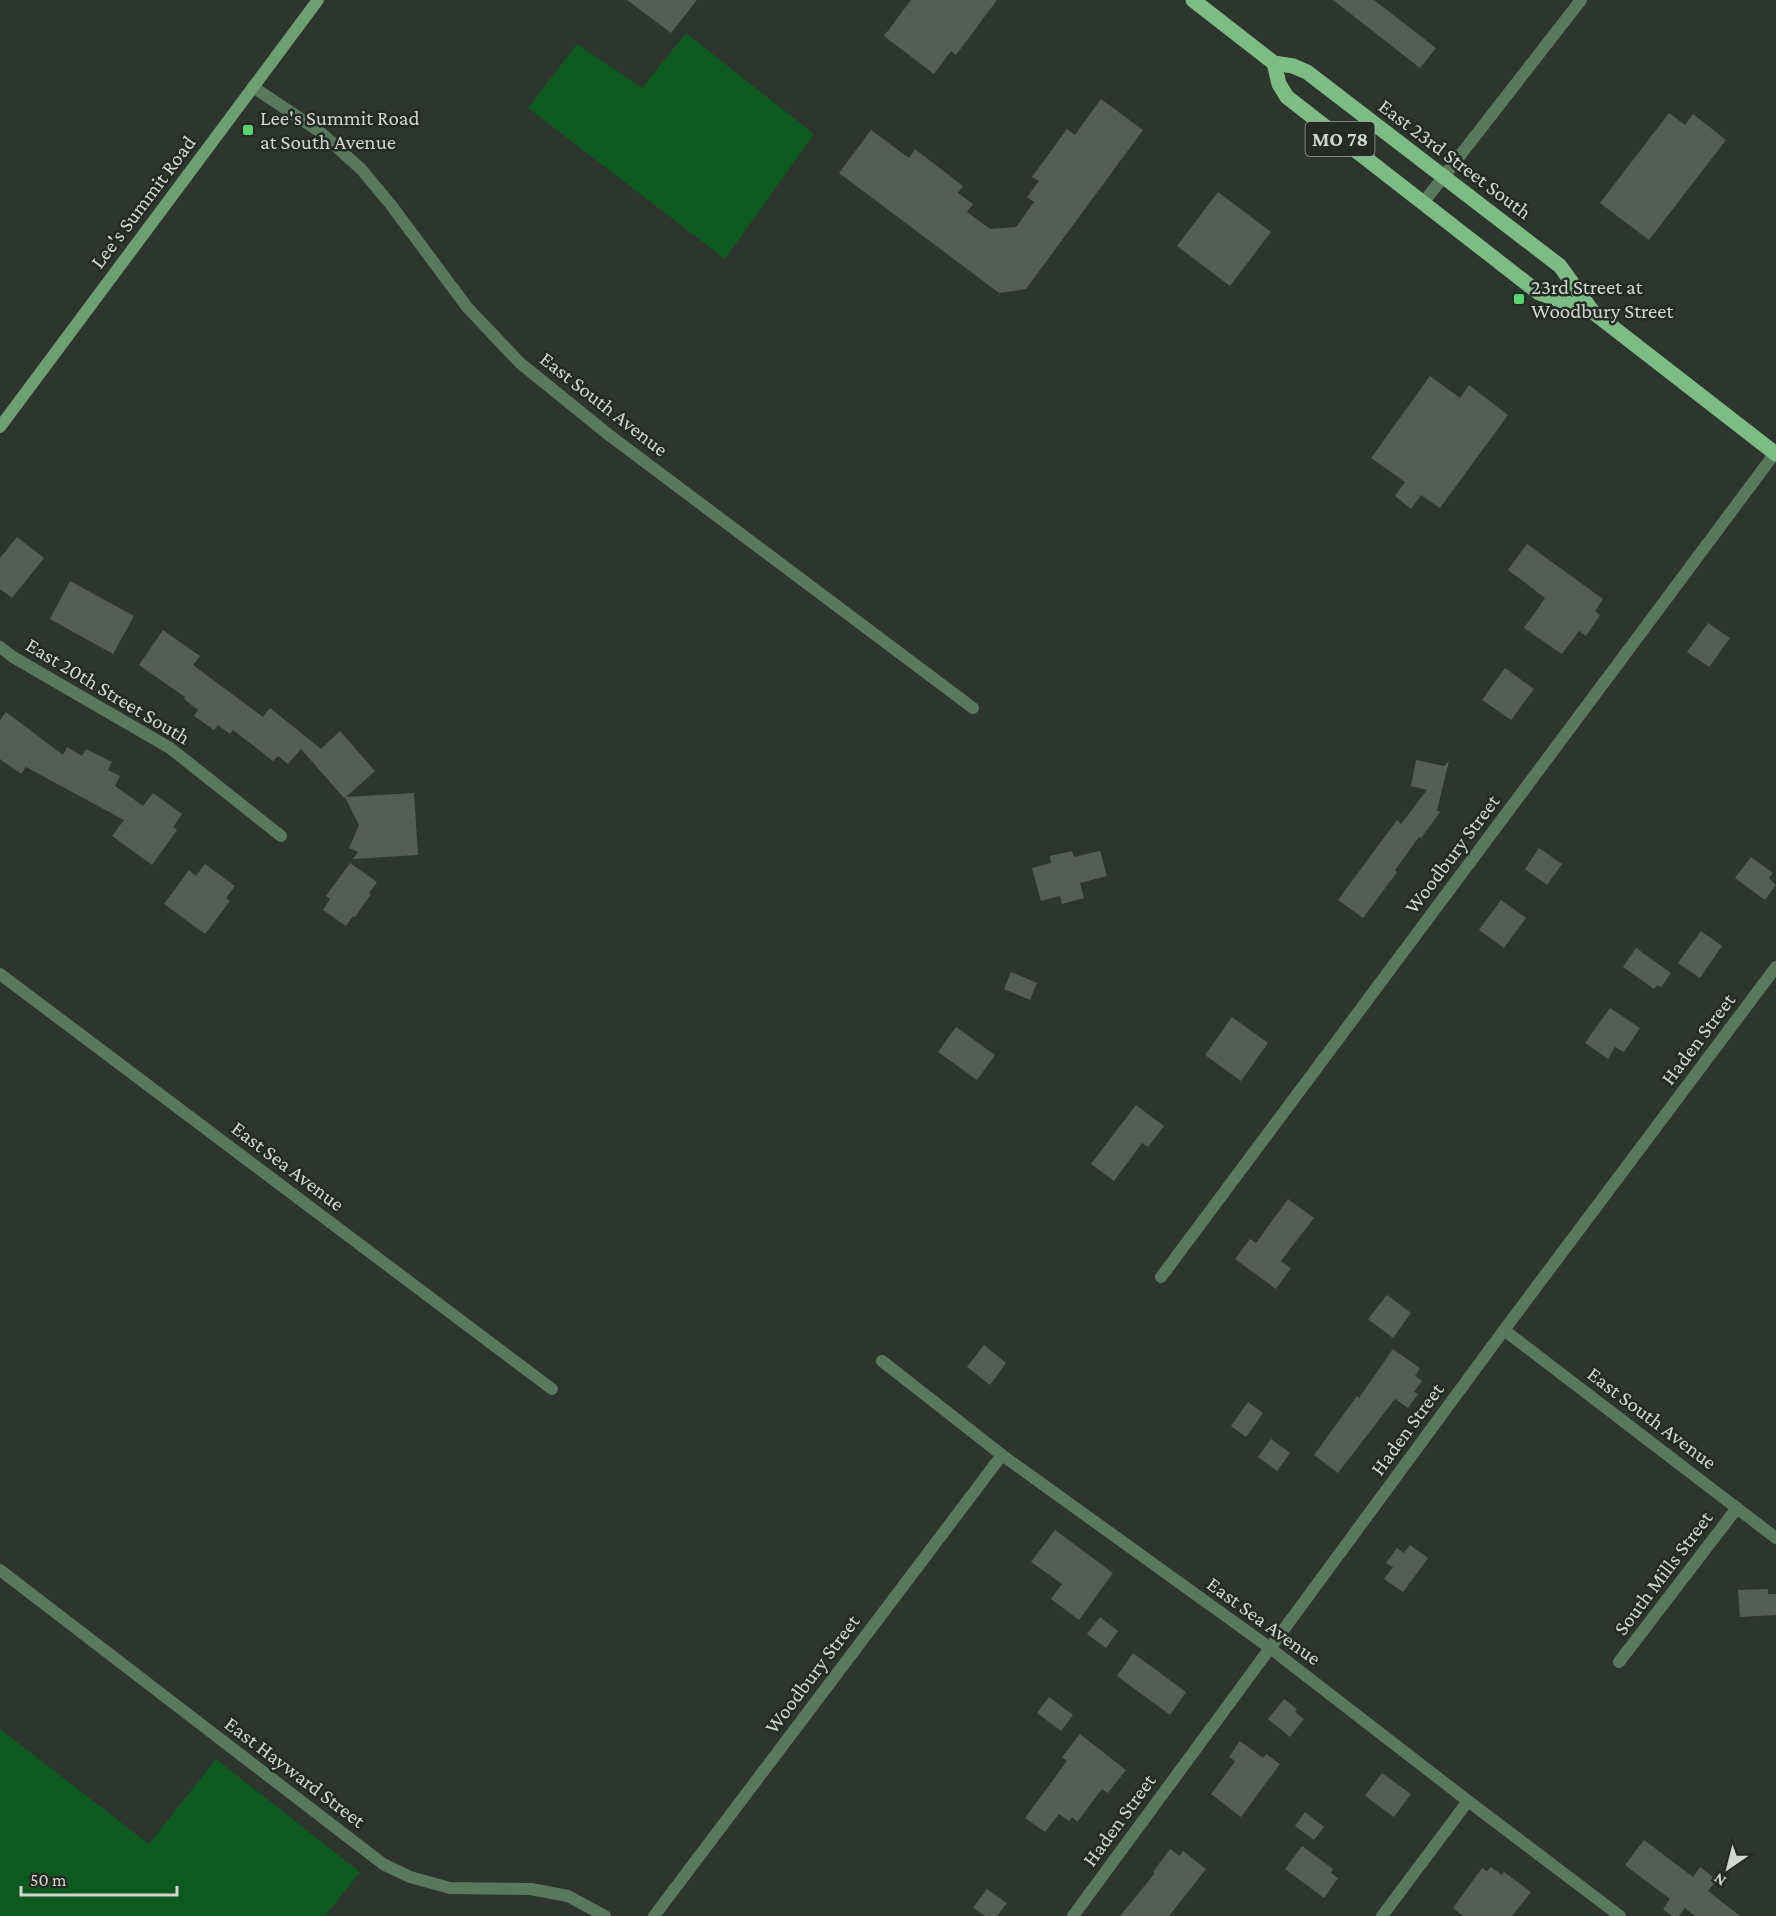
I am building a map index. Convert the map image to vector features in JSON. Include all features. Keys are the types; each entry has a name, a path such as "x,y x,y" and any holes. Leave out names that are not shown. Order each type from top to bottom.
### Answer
{"main road":[{"name":"Lee's Summit Road","path":"0,427 318,0"},
{"name":"East 23rd Street South","path":"1193,0 1274,63 1293,66 1307,72 1560,266 1593,312 1776,453"},
{"name":"East 23rd Street South","path":"1274,63 1279,84 1287,97 1539,294 1593,312"}],"street":[{"path":"1423,203 1581,0"},
{"name":"East South Avenue","path":"253,87 319,131 361,169 392,204 467,307 520,363 609,435 973,708"},
{"name":"Woodbury Street","path":"1161,1278 1776,453"},
{"name":"East 20th Street South","path":"0,647 13,657 170,748 281,836"},
{"name":"Haden Street","path":"1072,1916 1504,1330 1776,967"},
{"name":"East Sea Avenue","path":"0,974 552,1389"},
{"name":"East South Avenue","path":"1504,1330 1776,1538"},
{"name":"East Sea Avenue","path":"882,1361 1002,1455 1270,1648 1620,1916"},
{"name":"Woodbury Street","path":"654,1916 1002,1455"},
{"name":"South Mills Street","path":"1619,1662 1737,1508"},
{"name":"East Hayward Street","path":"0,1570 383,1864 410,1877 450,1888 531,1889 568,1896 605,1916"},
{"path":"1382,1916 1468,1801"}],"green space":[{"path":"686,33 814,134 725,259 528,108 577,44 642,88"},
{"path":"0,1729 149,1844 216,1759 360,1872 325,1916 0,1916"}],"building":[{"path":"627,0 697,0 671,33"},
{"path":"911,0 997,0 956,55 951,51 934,74 884,36"},
{"path":"1333,0 1374,0 1436,48 1420,68"},
{"path":"1101,99 1143,130 1026,289 999,293 839,173 871,130 909,158 915,149 963,186 958,193 973,204 967,212 990,229 1016,227 1034,202 1027,197 1039,181 1032,177 1067,129 1075,135"},
{"path":"1669,113 1685,125 1693,114 1726,140 1649,240 1600,203"},
{"path":"1218,192 1271,232 1230,286 1177,246"},
{"path":"1430,376 1460,398 1469,385 1508,415 1440,508 1421,495 1411,509 1395,496 1405,482 1371,458"},
{"path":"17,537 44,558 12,598 0,589 0,558"},
{"path":"1527,544 1603,599 1595,611 1600,615 1586,636 1579,631 1562,654 1524,628 1545,598 1508,570"},
{"path":"70,581 134,616 113,654 50,619"},
{"path":"1708,623 1730,638 1709,667 1687,652"},
{"path":"163,630 200,656 193,665 263,717 270,708 321,749 340,731 375,771 346,797 414,793 418,855 353,859 358,852 349,848 359,825 345,797 301,749 288,764 278,756 273,761 233,730 230,734 218,725 214,730 194,716 198,710 184,699 185,697 139,665"},
{"path":"1505,668 1534,689 1511,720 1482,700"},
{"path":"6,712 63,755 67,747 82,756 86,749 112,762 108,770 120,776 115,786 143,806 153,793 182,814 173,827 177,830 152,865 112,836 124,820 26,767 21,774 0,759 0,720"},
{"path":"1416,760 1444,766 1449,761 1437,810 1440,812 1395,870 1397,872 1363,918 1338,900 1397,820 1401,824 1427,790 1411,786"},
{"path":"1539,848 1562,864 1547,885 1525,869"},
{"path":"1072,851 1074,857 1100,851 1107,876 1080,883 1084,898 1062,904 1060,896 1041,901 1032,868 1051,863 1050,856"},
{"path":"1751,857 1773,873 1769,878 1776,885 1765,900 1735,878"},
{"path":"350,863 377,882 355,917 353,916 346,926 323,910 330,899 326,896"},
{"path":"205,864 235,886 226,898 230,901 205,934 164,904 189,870 196,876"},
{"path":"1501,900 1526,918 1504,948 1479,930"},
{"path":"1701,931 1722,946 1700,978 1678,963"},
{"path":"1636,948 1671,973 1661,987 1657,985 1654,989 1623,967"},
{"path":"1011,972 1037,983 1030,1000 1004,989"},
{"path":"1610,1008 1640,1028 1624,1052 1615,1047 1608,1059 1585,1043"},
{"path":"1232,1017 1268,1043 1241,1081 1205,1055"},
{"path":"956,1027 995,1055 977,1080 938,1052"},
{"path":"1136,1105 1164,1126 1148,1147 1142,1143 1114,1181 1091,1164"},
{"path":"1288,1199 1314,1218 1281,1261 1291,1268 1276,1289 1235,1259 1250,1239 1256,1243"},
{"path":"1387,1295 1411,1313 1393,1338 1368,1319"},
{"path":"984,1345 1006,1363 990,1385 967,1367"},
{"path":"1393,1349 1420,1368 1415,1376 1422,1381 1414,1392 1418,1394 1408,1408 1395,1399 1338,1473 1314,1455 1357,1396 1359,1398"},
{"path":"1248,1402 1263,1413 1246,1437 1231,1426"},
{"path":"1271,1439 1290,1453 1277,1471 1258,1457"},
{"path":"1055,1530 1113,1573 1079,1620 1051,1599 1062,1584 1031,1562"},
{"path":"1410,1545 1428,1558 1403,1592 1384,1579 1393,1567 1386,1563 1397,1548 1404,1553"},
{"path":"1768,1589 1768,1594 1776,1594 1776,1615 1740,1617 1738,1590"},
{"path":"1100,1617 1118,1631 1106,1648 1087,1634"},
{"path":"1133,1653 1186,1692 1170,1715 1117,1676"},
{"path":"1049,1697 1073,1715 1061,1731 1037,1713"},
{"path":"1284,1699 1297,1709 1295,1712 1304,1719 1290,1737 1268,1719"},
{"path":"1080,1734 1126,1770 1108,1793 1102,1789 1077,1822 1072,1817 1069,1821 1059,1814 1045,1832 1025,1818 1067,1761 1062,1757"},
{"path":"1240,1741 1263,1758 1266,1754 1280,1764 1241,1817 1211,1794 1234,1763 1235,1761 1229,1757"},
{"path":"1382,1773 1411,1794 1394,1817 1365,1796"},
{"path":"1305,1812 1324,1827 1314,1840 1295,1826"},
{"path":"1644,1840 1693,1877 1700,1867 1717,1880 1708,1891 1740,1916 1695,1916 1685,1908 1679,1916 1672,1916 1663,1909 1670,1899 1625,1865"},
{"path":"1302,1846 1333,1869 1331,1873 1338,1878 1324,1898 1285,1869"},
{"path":"1170,1849 1180,1856 1183,1851 1206,1869 1169,1916 1120,1916 1155,1873 1153,1872"},
{"path":"1491,1867 1502,1875 1504,1872 1531,1892 1512,1916 1463,1916 1453,1908 1482,1868 1487,1871"},
{"path":"987,1889 1007,1903 997,1916 985,1916 973,1908"}],"place":[{"name":"Lee's Summit Road at South Avenue","path":"248,130"},
{"name":"23rd Street at Woodbury Street","path":"1519,299"}]}
